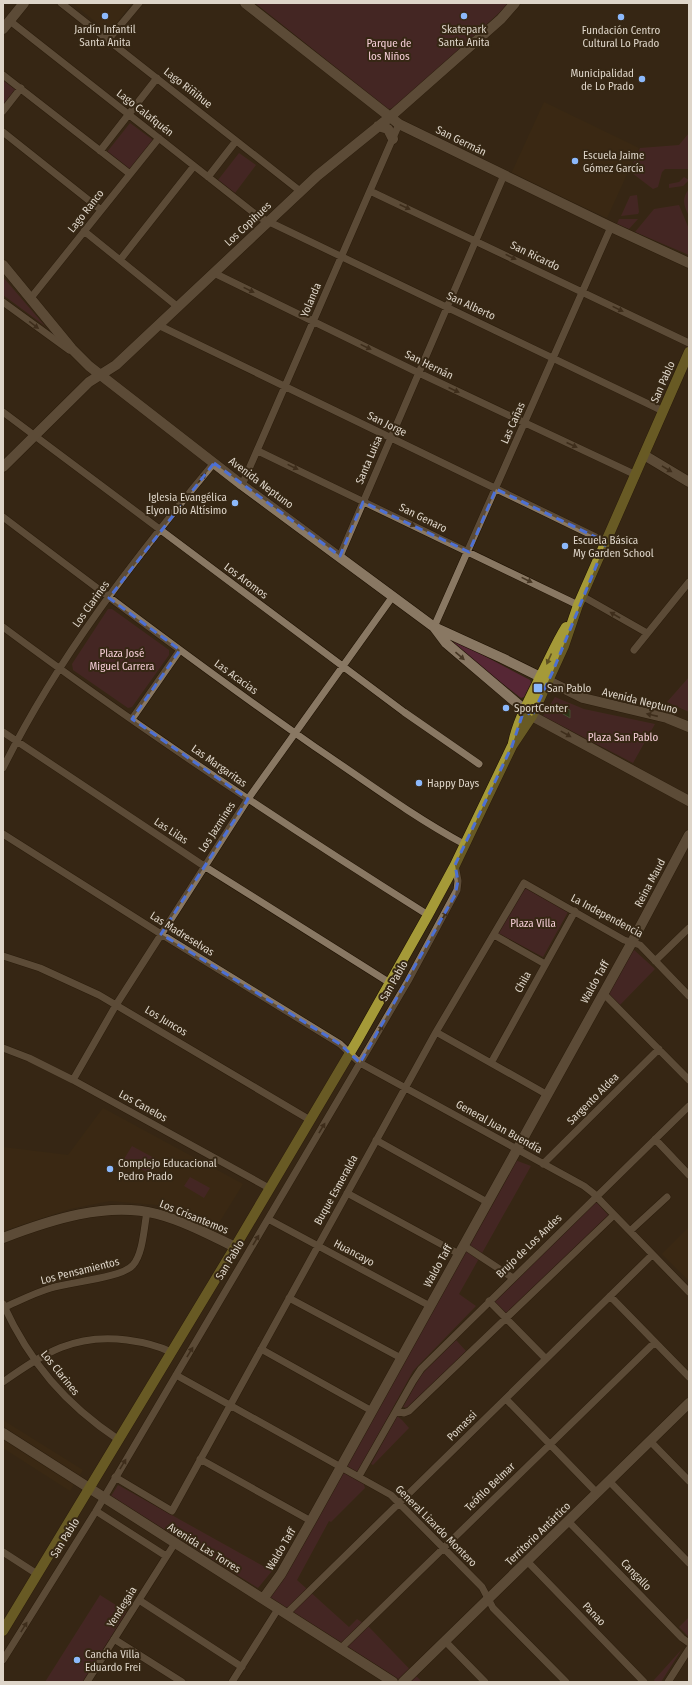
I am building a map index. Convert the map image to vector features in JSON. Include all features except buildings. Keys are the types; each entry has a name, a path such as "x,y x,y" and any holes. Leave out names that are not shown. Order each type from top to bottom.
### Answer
{"main road":[{"name":"San Pablo","path":"3,1631 236,1247 269,1188 349,1054 455,865 512,746 516,728 528,713 545,678 558,640 572,619 689,352"}],"street":[{"path":"3,29 24,3"},
{"name":"Lago Riñihue","path":"62,3 300,191"},
{"path":"108,40 139,3"},
{"name":"San Germán","path":"245,3 399,124 611,227 689,263"},
{"name":"Los Copihues","path":"3,467 89,382 112,368 300,191 390,117 501,19 515,3"},
{"name":"Lago Calafquén","path":"10,20 259,217 269,221"},
{"path":"3,74 130,174"},
{"path":"100,151 157,78"},
{"path":"3,111 21,88"},
{"name":"Yolanda","path":"242,485 399,124"},
{"path":"378,126 388,130 393,138"},
{"path":"3,132 101,210"},
{"name":"Lago Ranco","path":"30,299 159,138"},
{"path":"208,177 236,141"},
{"path":"120,260 194,166"},
{"name":"Santa Luisa","path":"340,556 504,175"},
{"name":"San Ricardo","path":"370,191 476,240 689,343"},
{"name":"San Alberto","path":"269,221 663,411"},
{"name":"Las Cañas","path":"434,627 611,227"},
{"path":"84,231 178,307"},
{"name":"Avenida Neptuno","path":"3,265 77,355"},
{"name":"San Hernán","path":"214,273 419,373 636,475"},
{"name":"Avenida Neptuno","path":"3,302 77,355 100,375 242,485 434,627 545,678 583,698 667,718 689,727"},
{"name":"San Jorge","path":"158,326 606,542"},
{"name":"Los Aromos","path":"3,412 404,712 478,764"},
{"name":"San Genaro","path":"258,451 468,552 580,601"},
{"path":"644,455 689,482"},
{"name":"Los Clarines","path":"3,768 16,742 59,669 109,598 160,530 214,463"},
{"name":"Las Acacias","path":"3,517 109,598 294,732 398,804 464,844"},
{"path":"634,650 689,582"},
{"name":"Los Jazmines","path":"73,1080 116,1005 248,799 294,732 393,596"},
{"path":"580,601 647,633"},
{"name":"Las Margaritas","path":"3,627 59,669 248,799 371,880 428,915"},
{"name":"Avenida Neptuno","path":"434,627 446,643 528,713 689,801"},
{"path":"132,719 180,650"},
{"name":"Las Lilas","path":"3,732 204,866 390,982"},
{"name":"Las Madreselvas","path":"3,834 161,934 340,1044 349,1054"},
{"name":"Reina Maud","path":"632,942 689,834"},
{"name":"San Pablo","path":"3,1660 96,1511 360,1063 455,895 458,881 455,865"},
{"name":"La Independencia","path":"524,883 624,940 640,945 689,996"},
{"name":"Buque Esmeralda","path":"115,1477 172,1511 404,1088 524,883"},
{"name":"Chila","path":"491,1063 575,911"},
{"path":"655,961 689,928"},
{"path":"494,935 545,964"},
{"name":"Waldo Taff","path":"263,1599 281,1574 311,1521 546,1094 632,942"},
{"name":"Los Juncos","path":"3,956 29,964 71,981 116,1005 310,1120"},
{"path":"603,992 689,1080"},
{"path":"436,1032 546,1094"},
{"name":"Los Canelos","path":"3,1048 29,1058 73,1080 269,1188"},
{"name":"Sargento Aldea","path":"543,1164 659,1049"},
{"name":"General Juan Buendía","path":"349,1054 360,1063 404,1088 584,1186 596,1196 689,1292"},
{"name":"Brujo de Los Andes","path":"359,1476 413,1380 421,1369 689,1106"},
{"path":"655,1139 689,1174"},
{"path":"376,1140 487,1202"},
{"path":"347,1193 461,1249 513,1278"},
{"path":"630,1232 667,1197"},
{"name":"Los Crisantemos","path":"3,1238 44,1223 88,1213 125,1210 148,1212 176,1220 236,1247"},
{"name":"Los Pensamientos","path":"4,1306 50,1288 73,1282 118,1274 127,1270 134,1264 138,1255 148,1212"},
{"path":"396,1411 404,1413 409,1411 614,1215"},
{"name":"Huancayo","path":"268,1219 430,1306"},
{"name":"Pomassi","path":"282,1611 400,1503 652,1255"},
{"path":"610,1296 689,1377"},
{"path":"289,1298 401,1358"},
{"path":"490,1301 546,1359"},
{"name":"Los Clarines","path":"4,1306 34,1360 55,1386 80,1412 119,1440"},
{"path":"3,1382 34,1360 63,1346 94,1338 133,1341 157,1346 171,1352"},
{"name":"Teófilo Belmar","path":"340,1648 655,1342"},
{"path":"261,1349 372,1411"},
{"name":"General Lizardo Montero","path":"176,1375 387,1492 400,1503 482,1587 494,1608 566,1682"},
{"path":"506,1399 597,1493"},
{"name":"Territorio Antártico","path":"403,1682 689,1403"},
{"name":"Avenida Las Torres","path":"3,1433 390,1681"},
{"path":"650,1441 689,1481"},
{"path":"200,1459 311,1521"},
{"path":"609,1481 689,1563"},
{"path":"96,1511 166,1556"},
{"name":"Cangallo","path":"568,1521 682,1638 689,1643"},
{"name":"Yendegaia","path":"88,1680 175,1543"},
{"path":"3,1552 38,1574"},
{"name":"Panao","path":"528,1561 644,1682"},
{"path":"138,1600 242,1667"},
{"path":"235,1681 242,1667 282,1611"},
{"path":"114,1639 182,1682"},
{"path":"445,1641 485,1682"},
{"path":"668,1682 689,1649"},
{"path":"88,1680 97,1682"}],"highlighted area":[{"path":"214,463 340,556 363,502 469,552 496,489 606,542 553,671 532,716 524,710 512,746 455,865 458,881 455,895 360,1063 340,1044 161,934 248,799 132,719 180,650 109,598"}],"shaded area":[{"name":"Jardín Infantil Santa Anita","path":"73,3 132,3 111,30 105,30"},
{"name":"Escuela Jaime Gómez García","path":"544,102 639,148 607,218 511,174"},
{"path":"561,707 570,710 570,718 558,711"},
{"name":"Complejo Educacional Pedro Prado","path":"103,1108 243,1184 214,1231 158,1205 110,1201 70,1209 3,1231 3,1147 68,1155"},
{"path":"689,1227 689,1281 662,1254"},
{"path":"3,1420 83,1470 70,1491 3,1448"}],"green space":[{"name":"Parque de los Niños","path":"255,3 510,3 394,108 388,109"},
{"path":"3,80 16,90 3,106"},
{"path":"130,123 153,140 129,170 107,152"},
{"path":"689,133 689,169 665,169 662,172 658,187 653,189 632,173 635,165 633,164 640,148 679,145"},
{"path":"239,153 256,165 235,193 218,180"},
{"path":"684,177 689,180 683,186 669,188 669,184 679,182"},
{"path":"689,189 689,216 684,199"},
{"path":"637,195 638,214 621,216 630,196"},
{"path":"679,205 689,229 689,255 635,232 654,209"},
{"path":"619,219 638,219 629,229 617,224"},
{"path":"3,277 45,326 3,295"},
{"name":"Plaza José Miguel Carrera","path":"108,609 112,609 169,650 169,655 132,707 128,708 73,670 72,664"},
{"path":"439,632 530,680 531,683 524,697 521,698 438,633"},
{"path":"689,677 689,712 667,702"},
{"name":"Plaza San Pablo","path":"555,697 584,709 655,724 633,763 543,716"},
{"name":"Plaza Villa","path":"525,888 568,912 543,957 498,933"},
{"path":"633,949 655,969 619,1006 607,994"},
{"path":"132,1146 156,1159 148,1173 124,1159"},
{"path":"515,1160 531,1166 459,1294 476,1306 413,1371 359,1470 365,1488 331,1522 329,1521 297,1580 349,1627 357,1619 369,1627 422,1682 403,1682 270,1597"},
{"path":"190,1177 210,1188 204,1198 184,1186"},
{"path":"596,1202 609,1216 506,1316 494,1302"},
{"path":"456,1340 466,1351 408,1408 403,1407 421,1375"},
{"path":"397,1416 409,1428 373,1465 371,1464"},
{"path":"118,1485 272,1571 258,1588 111,1496"},
{"path":"100,1595 127,1612 83,1682 45,1682"},
{"path":"689,1617 689,1637 679,1627"},
{"path":"682,1649 661,1682 655,1682 654,1680"}],"place":[{"name":"Jardín Infantil Santa Anita","path":"105,16"},
{"name":"Skatepark Santa Anita","path":"464,16"},
{"name":"Fundación Centro Cultural Lo Prado","path":"621,17"},
{"name":"Municipalidad de Lo Prado","path":"642,79"},
{"name":"Escuela Jaime Gómez García","path":"575,161"},
{"name":"Iglesia Evangélica Elyon Dio Altísimo","path":"235,503"},
{"name":"Escuela Básica My Garden School","path":"565,546"},
{"name":"San Pablo","path":"538,688"},
{"name":"SportCenter","path":"506,708"},
{"name":"Happy Days","path":"419,783"},
{"name":"Complejo Educacional Pedro Prado","path":"110,1169"},
{"name":"Cancha Villa Eduardo Frei","path":"77,1660"}]}
